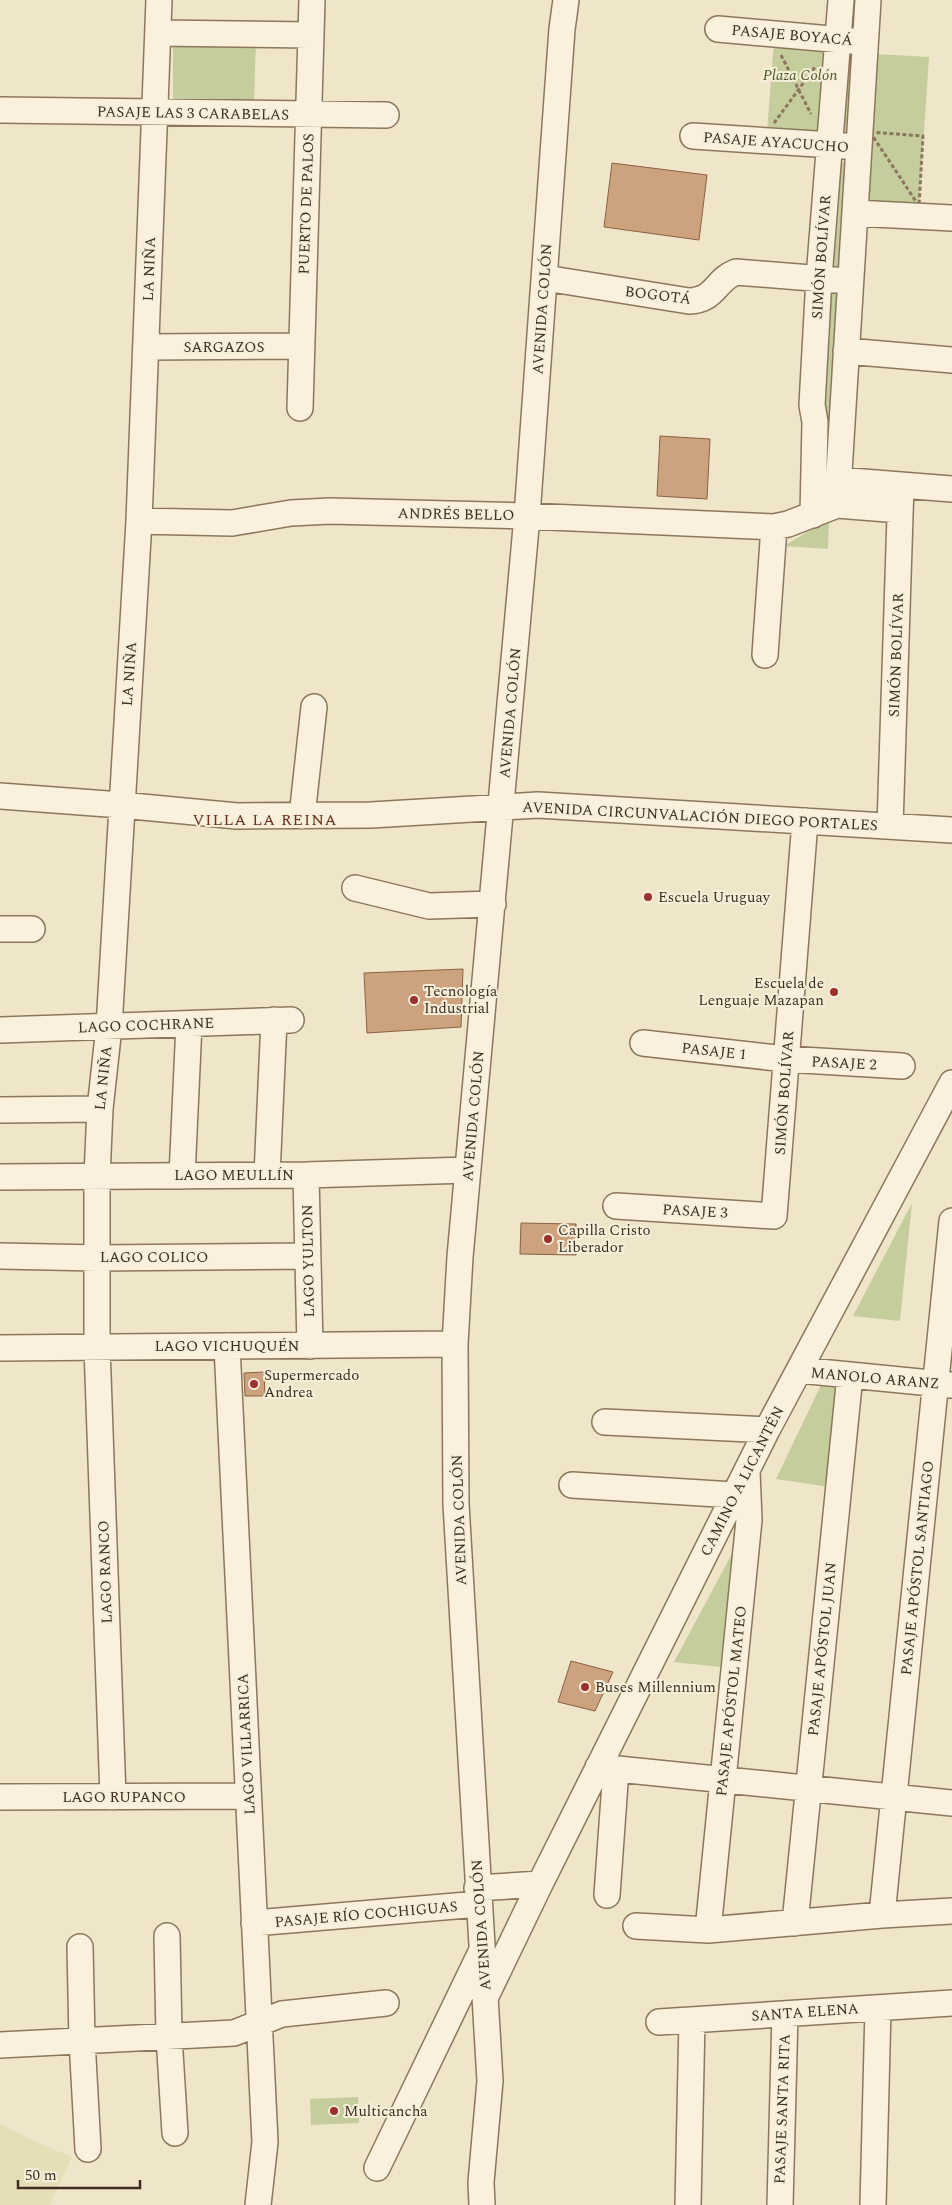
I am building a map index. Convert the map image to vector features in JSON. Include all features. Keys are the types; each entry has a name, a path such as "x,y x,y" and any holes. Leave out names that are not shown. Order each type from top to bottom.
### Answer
{"street":[{"name":"LA NIÑA","path":"98,1347 97,1176 100,1109 109,1027 139,521 160,0"},
{"name":"PUERTO DE PALOS","path":"300,408 312,0"},
{"name":"AVENIDA COLÓN","path":"560,0 562,29"},
{"name":"AVENIDA COLÓN","path":"482,2205 481,2182 490,2081 456,1504 455,1344 467,1170 502,807 527,516 562,29 566,0"},
{"name":"SIMÓN BOLÍVAR","path":"813,514 815,422 812,405 819,278 841,0"},
{"name":"SIMÓN BOLÍVAR","path":"837,505 868,0"},
{"name":"PASAJE BOYACÁ","path":"718,29 866,42"},
{"path":"158,33 311,35"},
{"name":"PASAJE LAS 3 CARABELAS","path":"0,110 386,115"},
{"name":"PASAJE AYACUCHO","path":"694,136 859,147"},
{"path":"855,213 952,218"},
{"name":"BOGOTÁ","path":"545,278 689,301 697,301 709,296 724,278 736,272 851,281"},
{"name":"SARGAZOS","path":"146,347 302,346"},
{"path":"846,351 952,360"},
{"path":"838,480 952,489"},
{"name":"SIMÓN BOLÍVAR","path":"890,826 901,485"},
{"name":"ANDRÉS BELLO","path":"139,521 242,523 291,513 330,511 527,516 774,527 788,524 837,505 900,510"},
{"path":"765,655 774,527"},
{"path":"302,816 314,707"},
{"name":"AVENIDA CIRCUNVALACIÓN DIEGO PORTALES","path":"0,796 121,804 237,816 390,814 538,806 952,830"},
{"name":"SIMÓN BOLÍVAR","path":"774,1216 805,822"},
{"path":"355,888 429,906 493,904"},
{"path":"0,929 32,929"},
{"name":"LAGO COCHRANE","path":"0,1030 283,1020 267,1175"},
{"path":"182,1176 189,1024"},
{"name":"PASAJE 1","path":"642,1043 786,1060"},
{"name":"PASAJE 2","path":"786,1060 902,1066"},
{"name":"CAMINO A LICANTÉN","path":"486,1996 540,1884 607,1768 734,1495 767,1430 952,1083"},
{"path":"0,1110 100,1109"},
{"name":"LAGO MEULLÍN","path":"0,1177 306,1175 467,1170"},
{"name":"LAGO YULTON","path":"306,1175 310,1346"},
{"name":"PASAJE 3","path":"616,1206 774,1216"},
{"name":"PASAJE APÓSTOL SANTIAGO","path":"882,1914 893,1797 944,1384 952,1221"},
{"name":"LAGO COLICO","path":"0,1256 98,1258 307,1256"},
{"name":"LAGO VICHUQUÉN","path":"0,1348 455,1344"},
{"name":"LAGO VILLARRICA","path":"227,1346 265,2142 258,2205"},
{"name":"LAGO RANCO","path":"98,1347 114,1797"},
{"name":"MANOLO ARANZ","path":"799,1370 944,1384"},
{"name":"PASAJE APÓSTOL JUAN","path":"794,1923 850,1375"},
{"path":"604,1422 767,1430"},
{"name":"PASAJE APÓSTOL MATEO","path":"708,1930 749,1520 747,1472"},
{"path":"572,1485 734,1495"},
{"path":"607,1894 607,1768 952,1803"},
{"name":"LAGO RUPANCO","path":"0,1797 248,1796"},
{"path":"478,1896 540,1884"},
{"name":"PASAJE RÍO COCHIGUAS","path":"254,1923 478,1896"},
{"path":"636,1926 708,1930 882,1914 952,1911"},
{"path":"167,1936 169,2036 174,2134"},
{"path":"80,1947 82,2040 88,2149"},
{"path":"377,2168 482,1950"},
{"path":"0,2045 234,2033 282,2014 386,2003"},
{"name":"SANTA ELENA","path":"659,2022 952,2003"},
{"path":"873,2205 878,2008"},
{"name":"PASAJE SANTA RITA","path":"780,2205 785,2014"},
{"path":"688,2205 692,2020"}],"path":[{"path":"774,34 774,41 814,119"},
{"path":"767,141 767,132 819,61"},
{"path":"870,132 924,136 918,206 902,181 870,132"}],"shaded area":[{"path":"0,2124 72,2157 49,2205 0,2205"}],"green space":[{"path":"256,41 254,102 173,102 173,42"},
{"name":"Plaza Colón","path":"774,41 831,45 823,137 767,132"},
{"path":"843,54 857,55 850,133 839,131"},
{"path":"876,54 929,57 919,206 866,202"},
{"path":"836,161 854,163 845,270 828,269"},
{"path":"838,293 826,471 819,471 827,294"},
{"path":"829,519 828,549 784,546"},
{"path":"912,1203 900,1321 853,1316"},
{"path":"821,1385 843,1387 829,1487 776,1479"},
{"path":"735,1548 720,1667 674,1662"},
{"name":"Multicancha","path":"358,2097 359,2123 311,2125 310,2099"}],"building":[{"path":"612,163 707,175 699,240 604,227"},
{"path":"660,436 710,439 707,499 657,496"},
{"name":"Tecnología Industrial","path":"463,969 461,1027 367,1033 364,973"},
{"name":"Capilla Cristo Liberador","path":"521,1223 576,1224 576,1255 520,1254"},
{"name":"Supermercado Andrea","path":"264,1372 265,1396 245,1396 244,1373"},
{"name":"Buses Millennium","path":"571,1661 613,1672 595,1711 558,1702"}],"place":[{"name":"Escuela Uruguay","path":"648,897"},
{"name":"Escuela de Lenguaje Mazapan","path":"834,992"},
{"name":"Tecnología Industrial","path":"414,1000"},
{"name":"Capilla Cristo Liberador","path":"548,1239"},
{"name":"Supermercado Andrea","path":"254,1384"},
{"name":"Buses Millennium","path":"585,1687"},
{"name":"Multicancha","path":"334,2111"}],"district":[{"name":"VILLA LA REINA","path":"265,819"}]}
